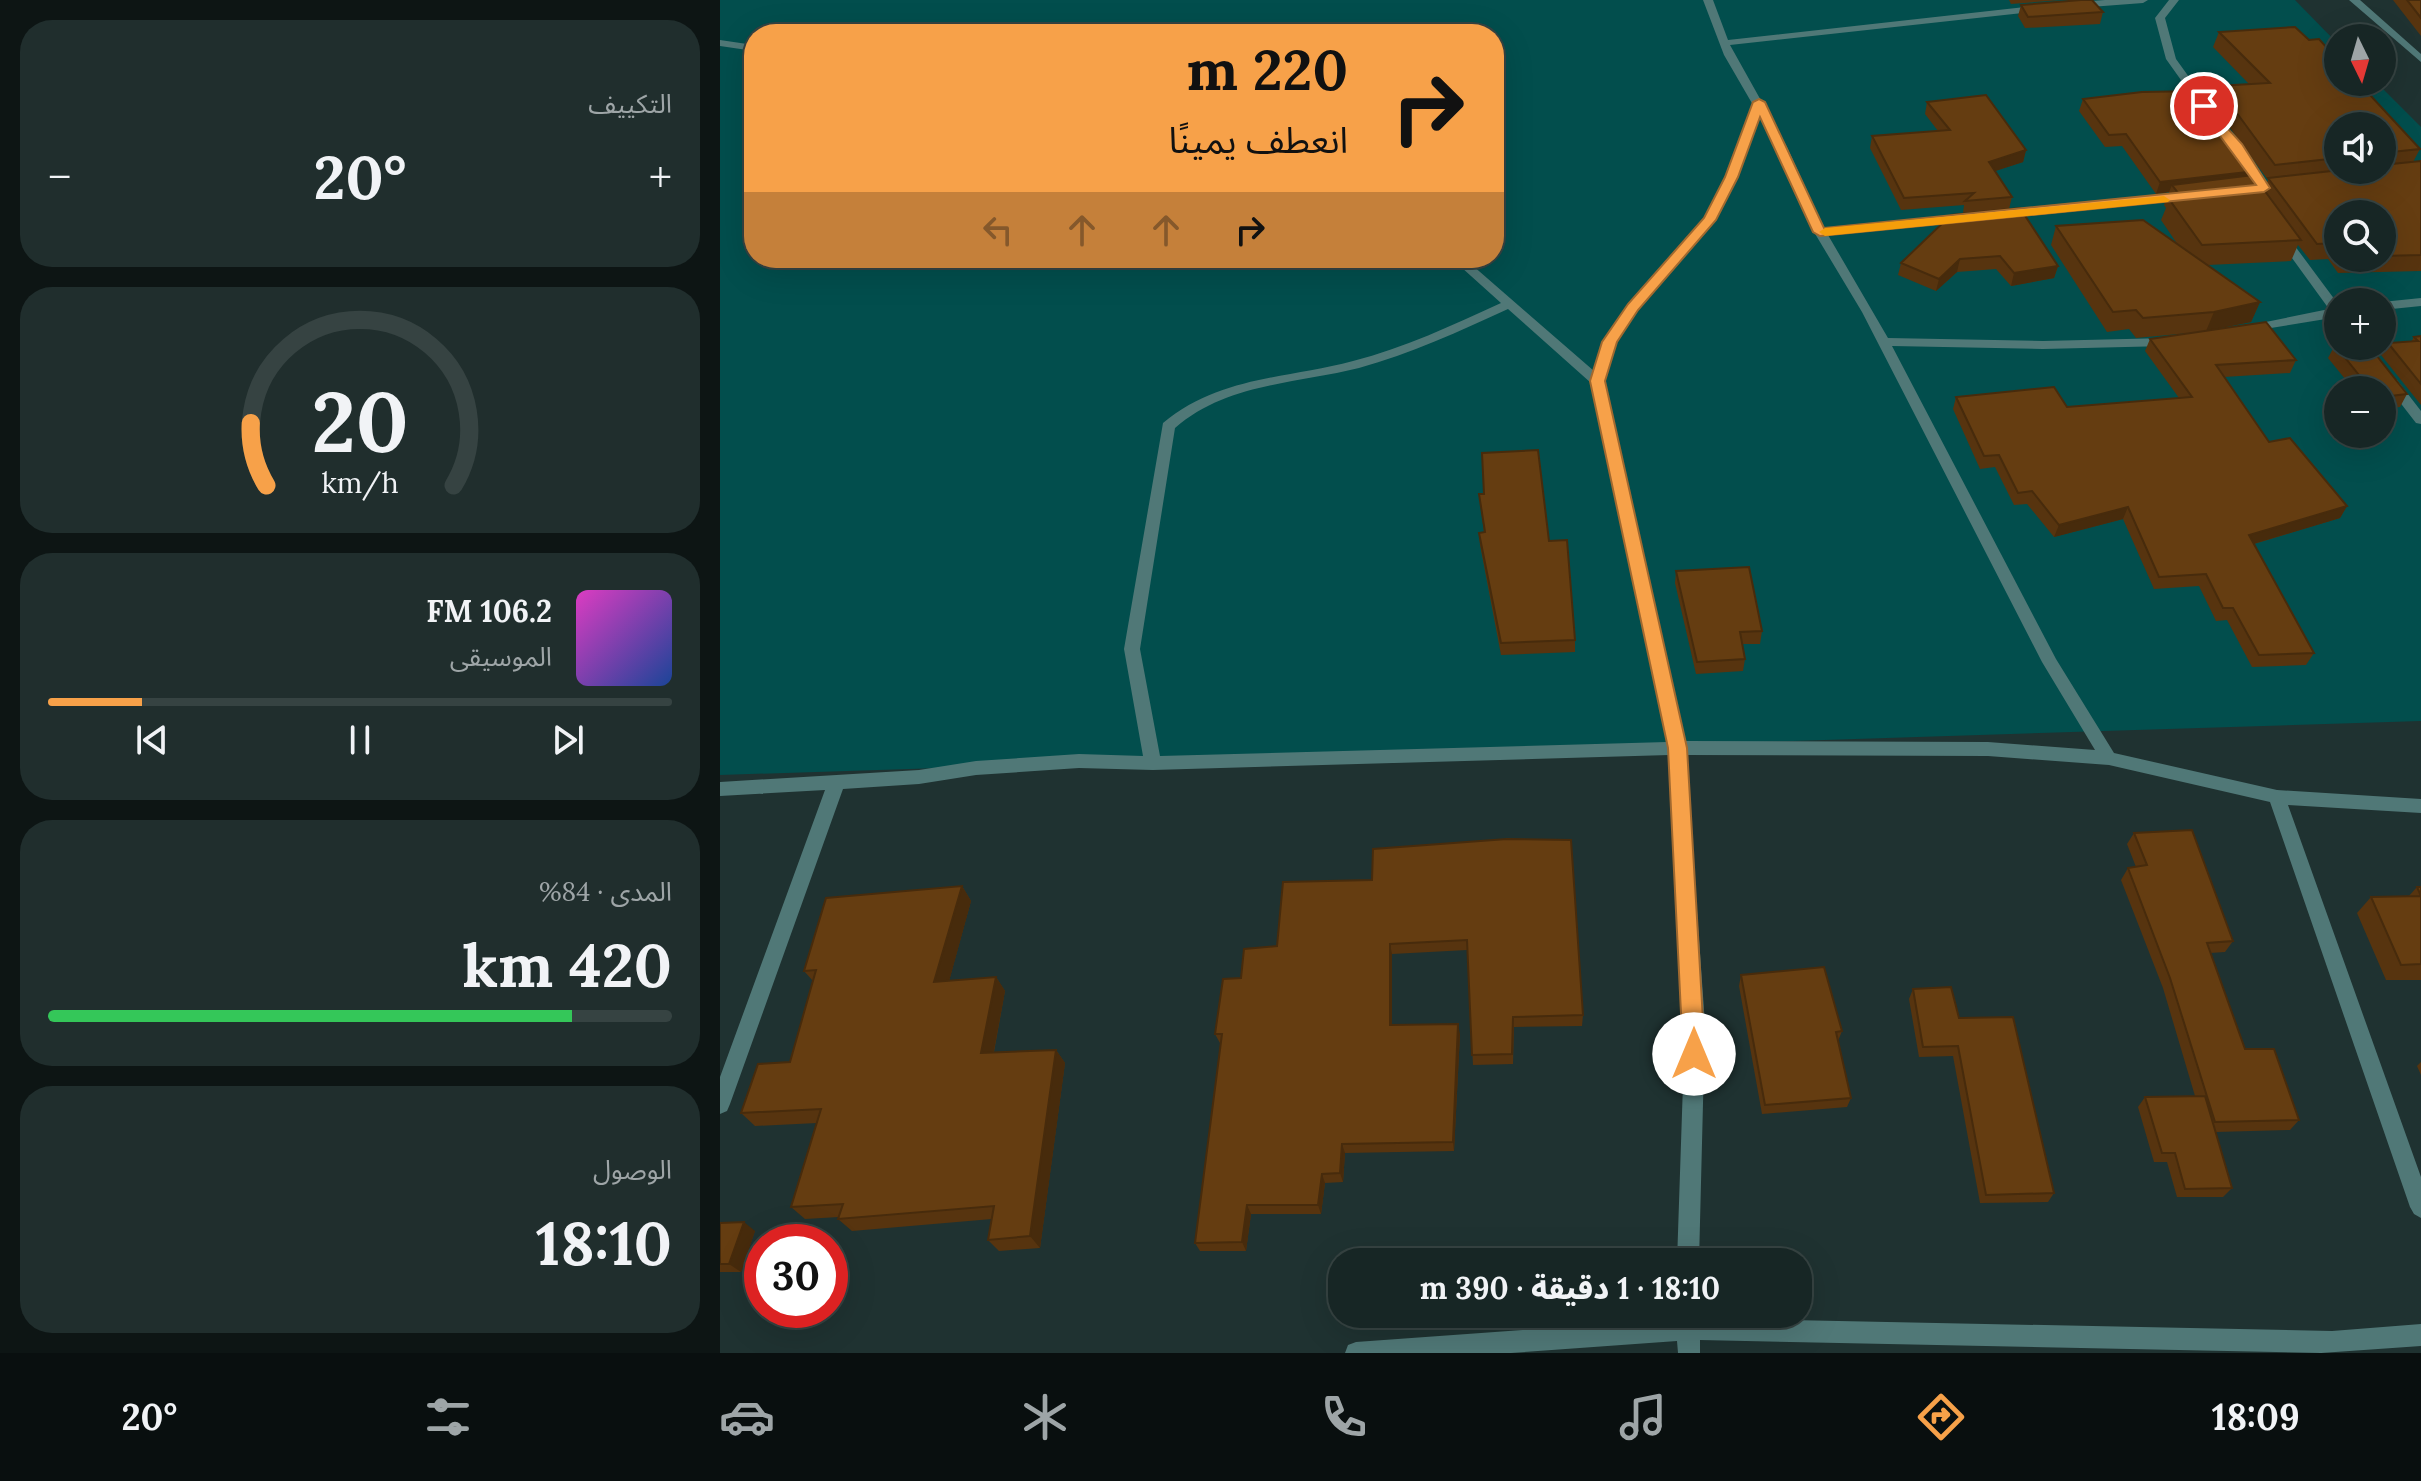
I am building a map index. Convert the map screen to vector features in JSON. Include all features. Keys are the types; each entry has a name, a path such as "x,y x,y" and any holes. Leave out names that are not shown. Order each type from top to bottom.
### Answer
{"street":[{"path":"1708,0 1725,43 1759,102 1820,232 1884,342 2050,662 2109,758"},
{"path":"2070,6 2143,0"},
{"path":"2174,0 2160,18 2171,59 2213,116"},
{"path":"2354,0 2421,59"},
{"path":"1725,43 2055,7"},
{"path":"720,43 744,47"},
{"path":"1688,1248 1695,1024 1677,748 1597,381 1610,342 1633,307 1710,220 1732,177 1759,102"},
{"path":"2238,147 2270,187 2248,189 2257,202"},
{"path":"1820,232 2203,195"},
{"path":"2275,226 2324,293"},
{"path":"1468,268 1597,381"},
{"path":"2396,305 2421,302"},
{"path":"1153,763 1132,649 1168,426 1186,407 1213,396 1358,364 1439,336 1508,304"},
{"path":"2235,332 2324,314"},
{"path":"1884,342 2134,345 2177,341"},
{"path":"2381,369 2421,420"},
{"path":"720,789 1079,761 1153,763 1677,748 1988,749 2109,758 2277,797 2421,806"},
{"path":"720,1104 837,781"},
{"path":"2277,797 2421,1207"},
{"path":"1812,1326 2332,1342 2421,1335"},
{"path":"1356,1353 1623,1328"},
{"path":"1687,1328 1689,1353"}],"shaded area":[{"path":"720,0 2295,0 2324,30 2324,96 2390,96 2421,127 2421,721 720,775"}],"building":[{"path":"2092,0 2103,12 2028,17 2021,5"},
{"path":"2407,0 2421,0 2421,18"},
{"path":"2295,27 2309,40 2319,39 2324,45 2324,96 2371,96 2386,112 2324,112 2324,160 2275,165 2217,86 2270,83 2219,32"},
{"path":"2198,91 2256,171 2160,182 2126,134 2109,135 2083,99 2142,92"},
{"path":"1986,95 2026,150 1989,162 2012,197 1965,201 1974,193 1904,198 1872,136 1950,130 1927,102"},
{"path":"2396,123 2420,149 2396,152"},
{"path":"2421,161 2421,255 2396,256 2396,200 2324,200 2324,244 2317,244 2268,178 2324,172 2324,184 2396,184 2396,164"},
{"path":"2253,175 2301,240 2202,245 2169,199 2182,198 2172,185"},
{"path":"2020,208 2058,266 2014,273 2000,256 1960,259 1939,279 1901,263 1951,215"},
{"path":"2143,220 2260,302 2214,312 2143,318 2136,310 2113,312 2056,226"},
{"path":"2266,322 2296,360 2216,365 2269,442 2290,438 2347,506 2249,535 2314,653 2259,655 2233,608 2223,608 2206,574 2159,577 2128,507 2059,525 2032,491 2018,493 1999,455 1984,456 1956,397 2054,387 2067,407 2192,397 2150,339"},
{"path":"2421,336 2421,384 2396,353 2396,342 2418,341 2414,337"},
{"path":"2347,360 2380,360 2393,376 2360,376"},
{"path":"2396,380 2407,394 2396,395"},
{"path":"1538,450 1549,541 1567,540 1575,640 1501,643 1479,533 1485,532 1479,494 1484,494 1482,453"},
{"path":"1749,567 1762,631 1740,632 1745,659 1697,662 1676,571"},
{"path":"2192,830 2233,941 2207,943 2245,1049 2274,1049 2299,1120 2215,1122 2170,978 2128,868 2147,865 2134,833"},
{"path":"1507,839 1571,840 1583,1015 1513,1017 1512,1054 1472,1055 1467,940 1390,944 1390,1025 1458,1024 1453,1142 1342,1144 1340,1173 1322,1174 1318,1205 1247,1205 1242,1242 1195,1243 1222,1034 1215,1034 1223,979 1241,978 1244,949 1277,946 1283,882 1372,880 1373,849"},
{"path":"962,886 934,982 996,977 981,1053 1056,1050 1030,1236 988,1240 994,1206 838,1219 843,1204 791,1207 821,1109 741,1113 758,1064 790,1062 816,970 804,971 826,898"},
{"path":"2421,896 2421,964 2401,965 2371,897"},
{"path":"1824,967 1842,1031 1836,1032 1851,1098 1765,1105 1741,975"},
{"path":"1951,987 1959,1018 2013,1017 2054,1193 1986,1195 1958,1046 1923,1047 1913,989"},
{"path":"2205,1096 2232,1188 2185,1189 2175,1153 2162,1153 2145,1097"},
{"path":"744,1222 729,1264 720,1264 720,1223"}],"slow traffic":[{"path":"1825,232 2164,200"}],"route":[{"path":"1694,1054 1695,1024 1677,748 1597,381 1610,342 1633,307 1710,220 1732,177 1759,102 1820,232 2098,207 2264,188 2238,147 2204,106"}]}
